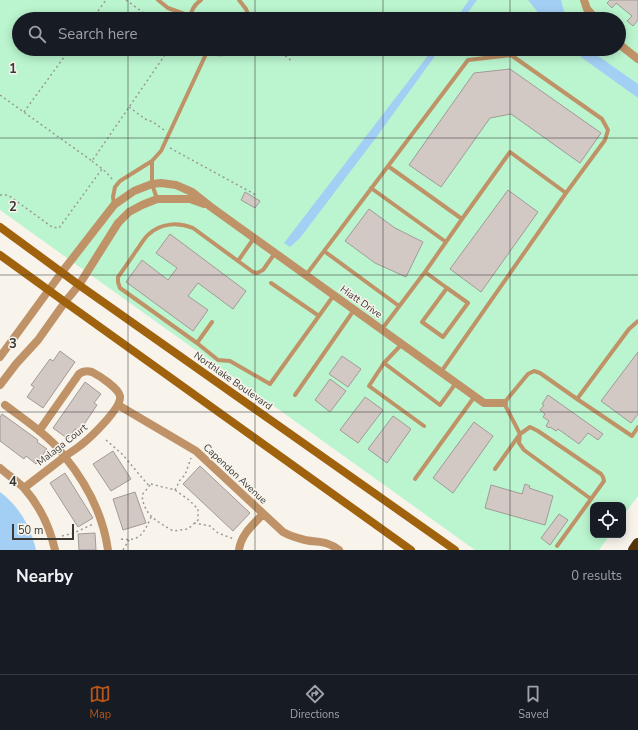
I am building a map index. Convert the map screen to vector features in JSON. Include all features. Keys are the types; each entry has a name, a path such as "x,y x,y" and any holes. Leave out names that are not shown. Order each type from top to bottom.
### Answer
{"highway":[{"path":"634,550 638,544"}],"main road":[{"name":"Northlake Boulevard","path":"0,227 455,550"},
{"path":"0,255 410,550"}],"street":[{"path":"584,0 590,12"},
{"path":"626,50 638,59"},
{"name":"Hiatt Drive","path":"0,357 62,272 114,205 134,191 152,184 161,183 176,185 192,192 484,403 504,404"},
{"name":"Hiatt Drive","path":"0,386 16,364 38,340 79,284 118,223 129,212 157,199 190,199 211,207"},
{"path":"39,431 81,372 92,372 118,391 120,399 118,405"},
{"path":"5,405 55,445 76,472 92,498 100,515 108,550"},
{"name":"Capendon Avenue","path":"118,405 196,450 280,529 290,535 306,541 328,544 339,550"},
{"name":"Malaga Court","path":"24,488 64,456 90,438 106,421 118,405"},
{"path":"0,468 24,488 39,510 50,533 55,550"},
{"path":"239,550 243,537 263,514"}],"lane":[{"path":"158,0 168,8 177,12"},
{"path":"192,12 201,0"},
{"path":"239,0 247,12"},
{"path":"114,205 113,197 115,188 120,181 152,161 161,151 205,56"},
{"path":"306,275 468,60 502,56"},
{"path":"441,372 566,193 605,140 608,130 602,119 511,56"},
{"path":"382,329 425,272 510,152 566,193"},
{"path":"152,161 152,184 157,199"},
{"path":"388,166 462,219"},
{"path":"372,188 446,242"},
{"path":"275,253 263,270 257,273 253,272 193,228 171,224 157,228 148,234 118,277 118,282 120,288 197,343 218,360 230,361 270,384 334,295"},
{"path":"238,261 255,238"},
{"path":"324,251 399,306"},
{"path":"425,272 468,302 443,337 422,322 447,288"},
{"path":"272,283 319,316"},
{"path":"295,395 354,310"},
{"path":"577,399 628,329 638,321"},
{"path":"197,343 212,322"},
{"path":"403,344 384,363 370,386 424,426"},
{"path":"384,363 440,405 456,383"},
{"path":"591,499 524,450 519,443 520,434 504,404 528,374 534,371 540,373 632,436 638,427"},
{"path":"415,479 475,396"},
{"path":"495,469 520,434 530,427 538,430 601,474 604,481 557,546"}],"path":[{"path":"97,12 106,0"},
{"path":"126,0 142,12"},
{"path":"24,112 65,56"},
{"path":"92,162 164,56"},
{"path":"285,56 293,62"},
{"path":"0,95 106,172 117,185"},
{"path":"129,107 169,134"},
{"path":"164,145 256,195"},
{"path":"0,195 8,195 52,227 59,228 102,169"},
{"path":"106,440 122,454 149,486"},
{"path":"175,490 180,480 185,475 189,467 190,460 196,450"},
{"path":"152,484 175,490 189,500 198,509 198,520 188,529 173,531 151,517 143,504 142,495 152,484"},
{"path":"121,540 138,538 145,530 151,517"},
{"path":"62,536 97,522"},
{"path":"194,523 210,526 218,533 234,539"},
{"path":"123,550 129,540"}],"green space":[{"path":"0,0 638,0 638,496 626,512 626,502 590,502 590,538 608,538 599,550 475,550 0,210"}],"water":[{"path":"469,0 477,0 468,12 461,12"},
{"path":"528,0 561,0 565,12 538,12"},
{"path":"428,56 435,56 378,135 300,238 290,247 284,243"},
{"path":"598,56 638,84 638,98 581,57"},
{"path":"0,492 13,504 23,518 31,533 36,550 0,550"}],"building":[{"path":"610,0 638,0 638,20 633,26 627,21 632,16 616,3 612,8 607,3"},
{"path":"510,69 601,133 580,163 511,114 490,118 441,187 409,165 474,73"},
{"path":"508,190 538,212 481,292 450,269"},
{"path":"245,192 260,201 255,208 241,200"},
{"path":"369,209 395,228 423,242 406,277 375,263 345,241"},
{"path":"170,234 246,291 233,309 198,283 188,296 208,310 193,331 126,282 142,260 168,280 177,268 156,253"},
{"path":"60,351 75,362 43,408 27,397 34,387 31,385 50,359 53,361"},
{"path":"638,352 638,414 631,423 601,401"},
{"path":"342,356 361,369 348,387 329,374"},
{"path":"330,379 346,391 330,412 315,400"},
{"path":"85,382 101,394 94,403 97,405 79,432 75,429 68,439 53,428"},
{"path":"548,395 603,434 598,440 588,433 579,444 558,429 556,431 546,426 549,421 543,417 545,414 540,410"},
{"path":"365,397 383,410 358,443 340,430"},
{"path":"2,414 38,440 37,442 47,449 36,464 26,456 24,459 0,441 0,417"},
{"path":"393,416 411,429 387,463 368,449"},
{"path":"474,422 493,436 453,493 433,478"},
{"path":"113,451 131,479 111,491 93,464"},
{"path":"200,466 250,513 233,531 183,484"},
{"path":"65,473 93,518 78,527 50,483"},
{"path":"525,484 530,486 529,488 553,496 545,525 485,508 491,485 522,494"},
{"path":"135,492 146,523 123,530 113,499"},
{"path":"559,514 568,520 550,545 541,538"},
{"path":"95,533 96,550 79,550 78,534"}]}
